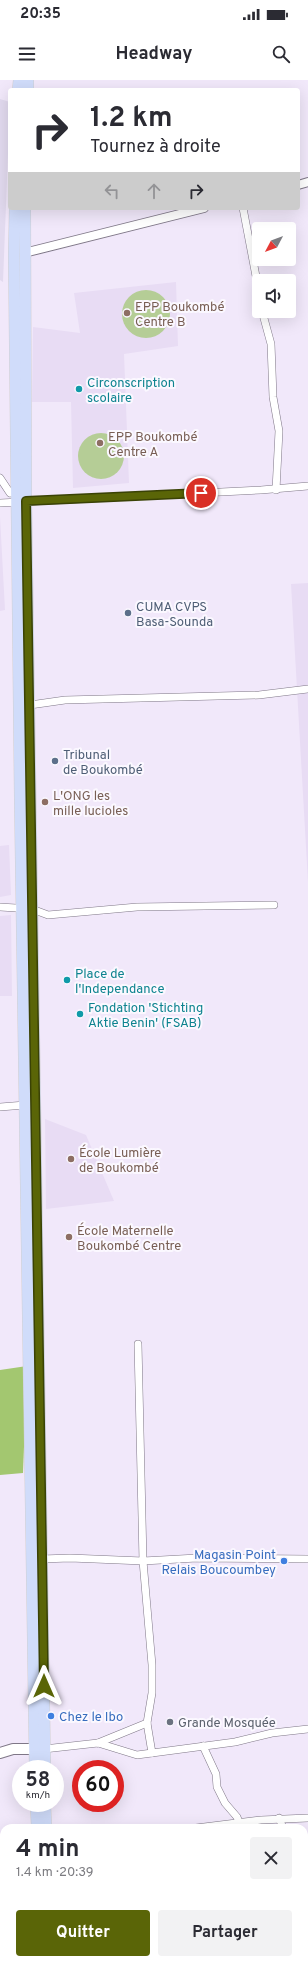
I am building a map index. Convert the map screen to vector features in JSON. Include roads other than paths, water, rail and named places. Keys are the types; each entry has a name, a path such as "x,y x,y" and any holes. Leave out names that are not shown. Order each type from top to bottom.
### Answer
{"main road":[{"path":"15,210 14,255 18,498 30,1084 42,1560 39,1749 37,1760"},
{"path":"25,210 18,498 30,705 27,908"},
{"path":"30,1084 25,1105 39,1749 42,1760"},
{"path":"0,1752 13,1749 39,1749"},
{"path":"36,1812 37,1824"},
{"path":"46,1812 46,1824"}],"street":[{"path":"24,254 196,210"},
{"path":"243,210 256,274"},
{"path":"264,318 271,344 274,397 279,431 276,490"},
{"path":"0,478 18,498"},
{"path":"0,503 18,498 276,490 308,486"},
{"path":"30,705 65,700 259,695 308,689"},
{"path":"0,907 27,908 48,915 137,907 274,905"},
{"path":"0,1107 25,1105"},
{"path":"138,1344 143,1561 152,1666 152,1694 148,1723 152,1753"},
{"path":"42,1560 70,1558 143,1561 197,1558 308,1559"},
{"path":"39,1749 98,1743 148,1723"},
{"path":"98,1743 137,1755 235,1742 272,1733 308,1729"},
{"path":"203,1746 216,1774 217,1788 224,1803 237,1817 239,1822"},
{"path":"279,1818 281,1824"},
{"path":"225,1824 279,1818 308,1818"}],"place":[{"name":"EPP Boukombé Centre B","path":"127,313"},
{"name":"Circonscription scolaire","path":"79,389"},
{"name":"EPP Boukombé Centre A","path":"100,443"},
{"name":"CUMA CVPS Basa-Sounda","path":"128,613"},
{"name":"Tribunal de Boukombé","path":"55,761"},
{"name":"L'ONG les mille lucioles","path":"45,802"},
{"name":"Place de l'Independance","path":"67,980"},
{"name":"Fondation 'Stichting Aktie Benin' (FSAB)","path":"80,1014"},
{"name":"École Lumière de Boukombé","path":"71,1159"},
{"name":"École Maternelle Boukombé Centre","path":"69,1237"},
{"name":"Magasin Point Relais Boucoumbey","path":"284,1561"},
{"name":"Chez le Ibo","path":"51,1716"},
{"name":"Grande Mosquée","path":"170,1722"}]}
